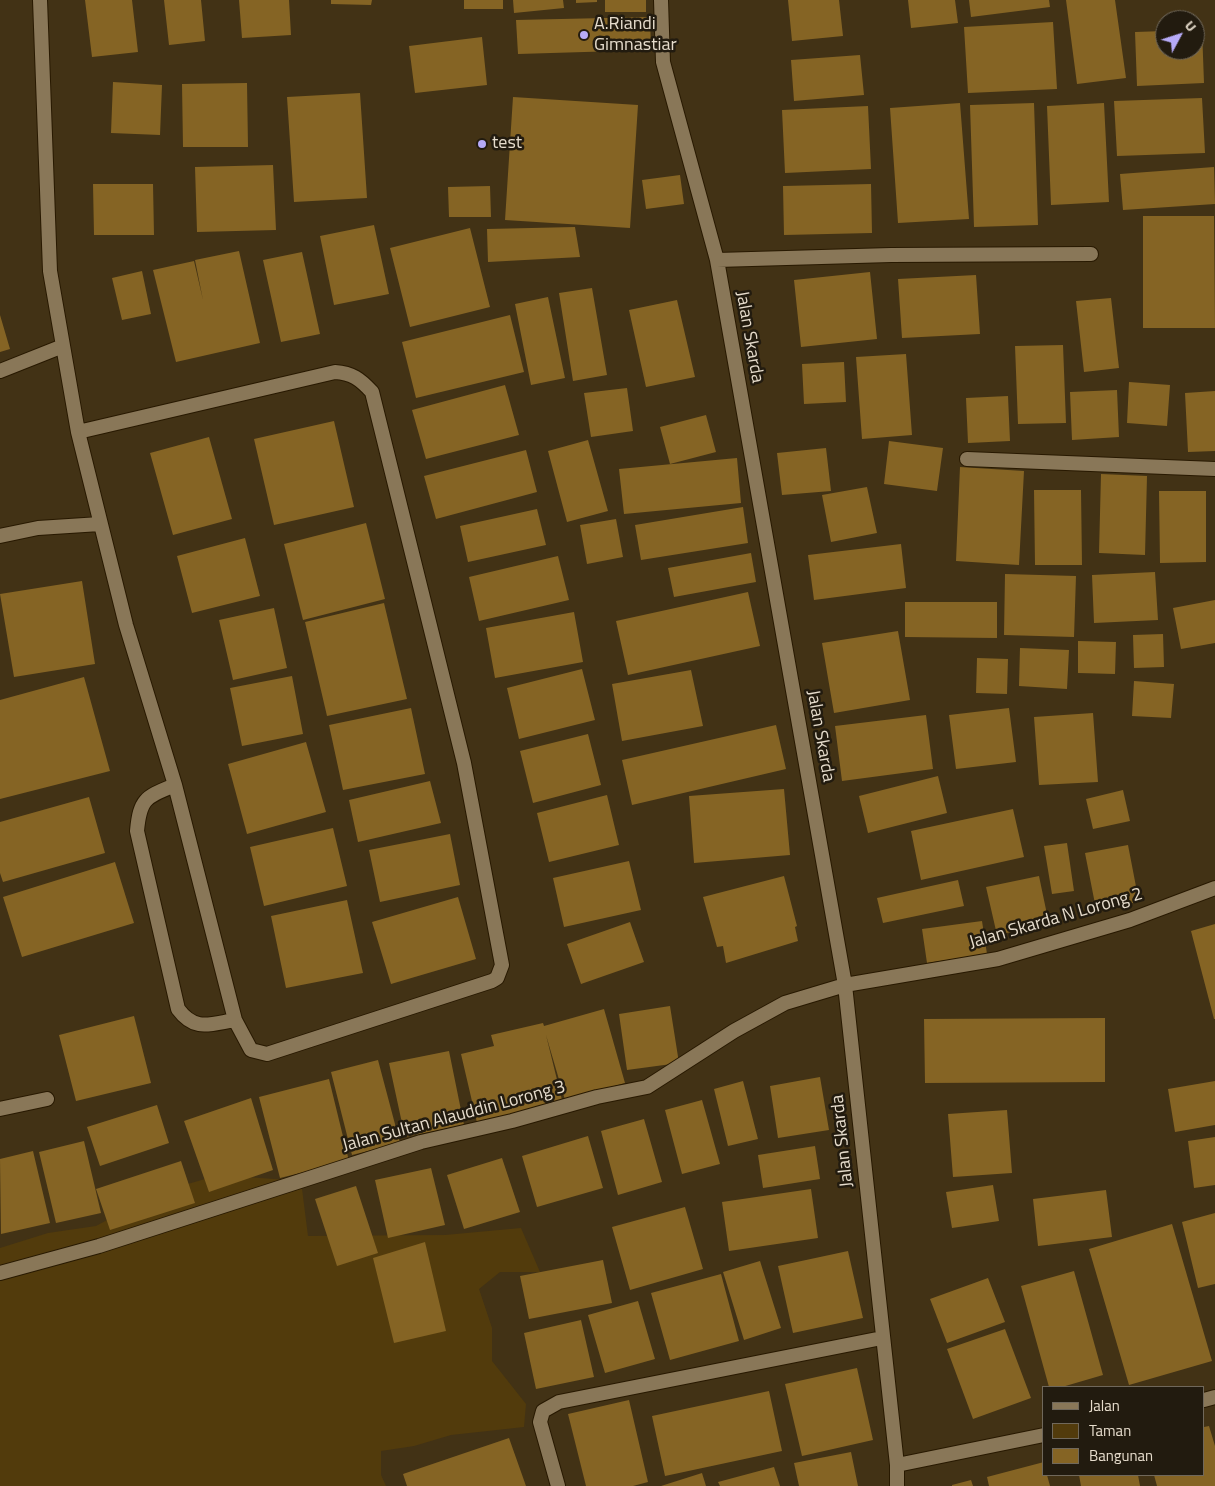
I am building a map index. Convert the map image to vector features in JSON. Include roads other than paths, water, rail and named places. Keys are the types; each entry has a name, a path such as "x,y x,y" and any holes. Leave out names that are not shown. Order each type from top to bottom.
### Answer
{"street":[{"path":"40,0 50,271 78,432 126,625 175,785 235,1020 251,1050 267,1054 492,982 501,970 464,762 372,392 355,376 335,372 78,432"},
{"name":"Jalan Skarda","path":"661,0 663,62 717,260 845,985 897,1465 897,1486"},
{"path":"717,260 891,255 1091,254"},
{"path":"0,371 63,346"},
{"path":"967,459 1215,469"},
{"path":"0,536 38,528 100,524"},
{"path":"175,785 148,796 139,813 137,831 178,1009 186,1020 197,1025 235,1020"},
{"name":"Jalan Skarda N Lorong 2","path":"845,985 998,959 1130,920 1215,888"},
{"name":"Jalan Sultan Alauddin Lorong 3","path":"0,1273 99,1246 421,1142 512,1121 597,1097 648,1087 734,1031 785,1003 845,985"},
{"path":"0,1109 46,1099"},
{"path":"558,1486 540,1422 543,1411 559,1402 882,1338"},
{"path":"897,1465 1042,1435"}],"place":[{"name":"A.Riandi Gimnastiar","path":"584,35"},
{"name":"test","path":"482,144"}]}
